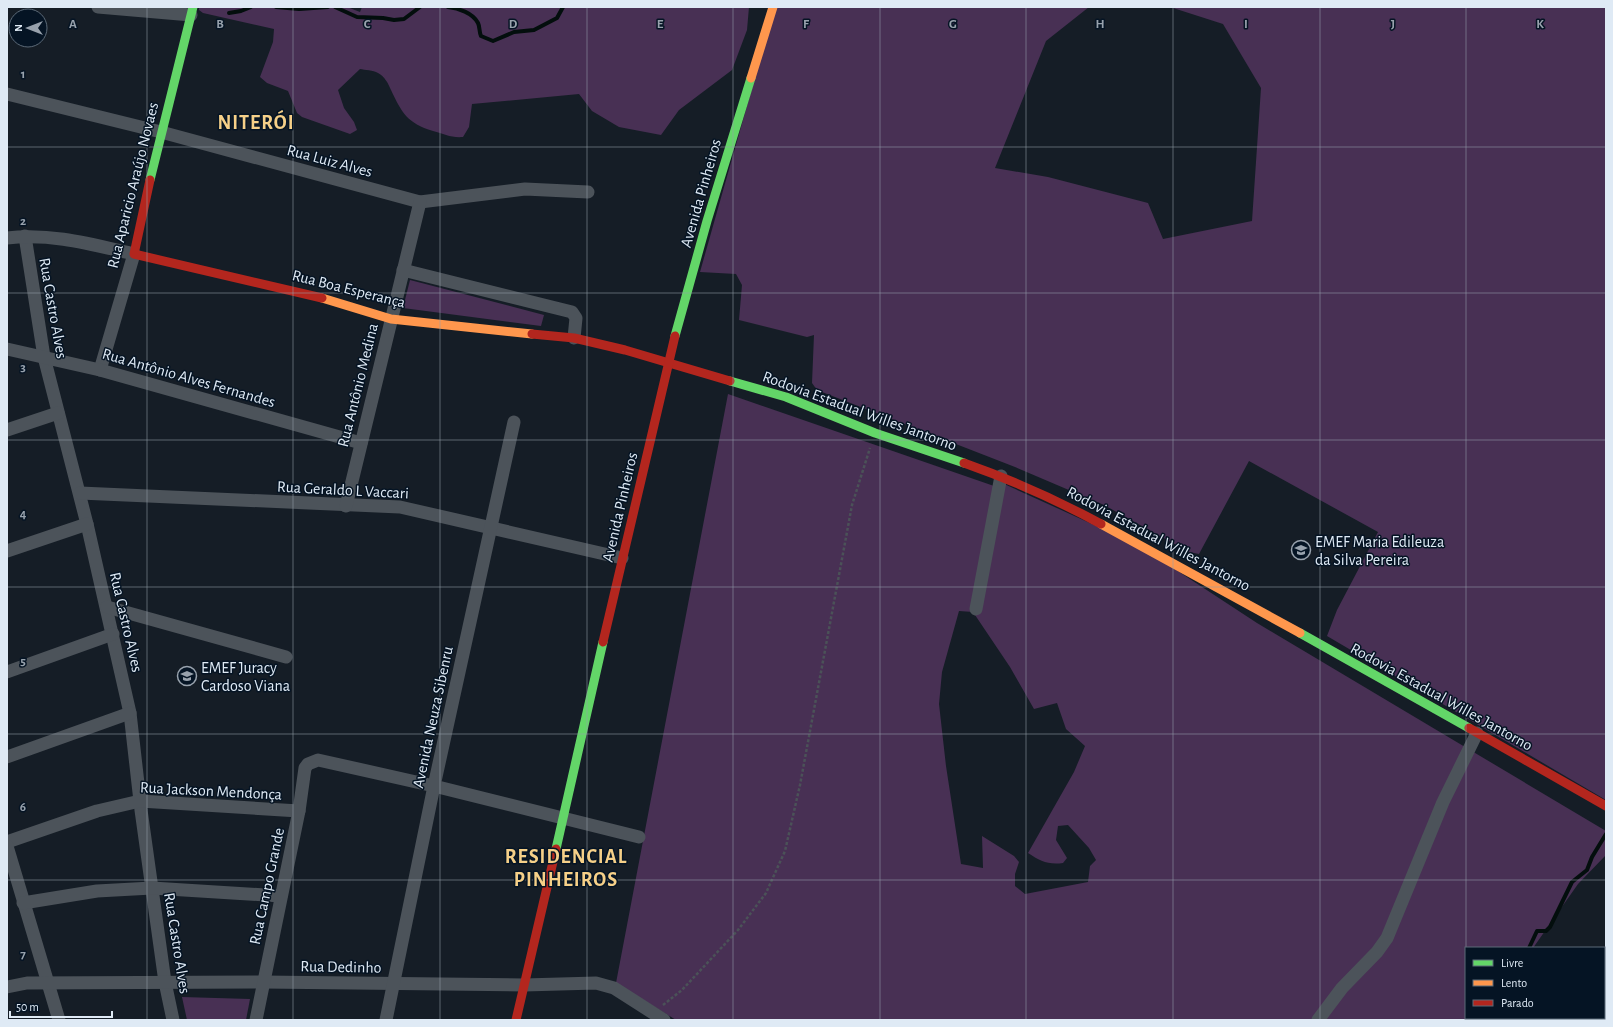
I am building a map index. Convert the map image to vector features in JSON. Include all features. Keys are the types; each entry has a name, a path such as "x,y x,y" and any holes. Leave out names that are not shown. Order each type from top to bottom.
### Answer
{"main road":[{"name":"Avenida Pinheiros","path":"516,1020 668,361 707,221 773,7"},
{"name":"Rua Aparicio Araújo Novaes","path":"134,254 161,132 192,11"},
{"name":"Rua Boa Esperança","path":"134,254 315,296 391,320 574,338 668,361"},
{"name":"Rodovia Estadual Willes Jantorno","path":"668,361 786,397 875,433 1001,476 1068,506 1201,577 1606,806"}],"street":[{"path":"98,7 192,11"},
{"name":"Rua Luiz Alves","path":"7,94 161,132 420,202"},
{"path":"420,202 525,189 588,192"},
{"name":"Rua Antônio Medina","path":"346,506 420,202"},
{"name":"Rua Boa Esperança","path":"7,238 25,236 60,238 134,254"},
{"name":"Rua Castro Alves","path":"25,236 44,357 80,493 130,713 140,801 165,982 173,1020"},
{"name":"Rua Aparicio Araújo Novaes","path":"100,370 134,254"},
{"path":"403,270 572,312 576,318 574,338"},
{"name":"Rua Antônio Alves Fernandes","path":"7,349 100,370 361,443"},
{"path":"7,430 58,413"},
{"name":"Avenida Neuza Sibenru","path":"386,1020 434,786 514,422"},
{"path":"976,609 1001,476"},
{"name":"Rua Geraldo L Vaccari","path":"80,493 346,506 400,507 622,558"},
{"path":"7,551 87,524"},
{"path":"107,607 286,657"},
{"path":"7,672 113,634"},
{"path":"7,757 130,713"},
{"path":"1318,1020 1342,988 1377,952 1387,938 1443,802 1477,733"},
{"name":"Rua Campo Grande","path":"256,1020 299,811 305,768 312,761 318,760 434,786"},
{"path":"434,786 639,837"},
{"name":"Rua Jackson Mendonça","path":"7,842 97,811 140,801 299,811"},
{"path":"7,846 46,983 59,1020"},
{"path":"23,903 97,891 152,888 281,896"},
{"name":"Rua Dedinho","path":"7,987 27,983 165,982 524,985 579,982 601,983 614,988 656,1018"}],"path":[{"path":"656,1018 738,930 766,893 785,851 800,785 852,505 875,433"}],"shaded area":[{"path":"199,7 347,7 360,12 362,7 749,7 747,30 732,70 679,110 661,135 619,127 592,111 579,94 472,104 469,127 463,137 455,137 424,128 411,121 402,111 383,76 374,71 360,69 338,90 344,108 354,122 357,130 350,134 302,117 297,113 288,91 267,83 260,77 273,42 274,29 203,13 199,10"},
{"path":"775,7 1089,7 1046,41 995,168 1048,177 1148,203 1163,239 1252,221 1261,88 1223,24 1170,7 1606,7 1606,800 1327,636 1337,610 1378,532 1249,461 1199,554 1189,552 1104,505 1015,467 817,390 812,383 814,335 807,337 739,320 742,285 736,274 700,272"},
{"path":"410,280 544,315 541,326 403,308"},
{"path":"728,394 994,486 1002,483 1138,545 1257,623 1606,831 1606,855 1578,884 1534,947 1465,947 1465,1019 1481,1020 676,1020 616,983","holes":["959,611 973,612 1010,667 1034,709 1057,703 1066,729 1085,746 1074,772 1028,853 1044,862 1063,863 1067,858 1056,840 1058,826 1068,825 1089,848 1096,860 1090,866 1088,882 1025,894 1015,886 1015,874 1019,862 1014,856 982,836 983,868 961,864 946,766 939,704 942,672"]},
{"path":"182,997 250,999 246,1020 187,1020"}],"waterway":[{"path":"229,13 241,11 251,7"},
{"path":"276,7 299,9 328,7"},
{"path":"335,7 357,17 394,20 404,19 420,7"},
{"path":"448,7 461,10 473,16 478,23 481,36 493,41 514,32 534,30 557,18 563,7"},
{"path":"1529,947 1537,931 1546,931 1550,927 1572,882 1587,870 1592,857 1606,834"}],"traffic: fast":[{"path":"150,180 193,7"},
{"path":"675,336 707,221 751,78"},
{"path":"730,381 786,397 875,433 964,463"},
{"path":"1300,633 1469,728"},
{"path":"556,849 603,642"}],"traffic: slow":[{"path":"751,78 773,7"},
{"path":"322,298 391,319 532,334"},
{"path":"1101,524 1300,633"}],"traffic: jam":[{"path":"150,180 134,254 322,298"},
{"path":"532,334 574,338 625,350 730,381"},
{"path":"603,642 675,336"},
{"path":"964,463 1034,491 1101,524"},
{"path":"1469,728 1606,806"},
{"path":"516,1020 556,849"}],"place":[{"name":"EMEF Maria Edileuza da Silva Pereira","path":"1301,550"},
{"name":"EMEF Juracy Cardoso Viana","path":"187,676"}],"district":[{"name":"NITERÓI","path":"256,122"},
{"name":"RESIDENCIAL PINHEIROS","path":"566,868"}]}
